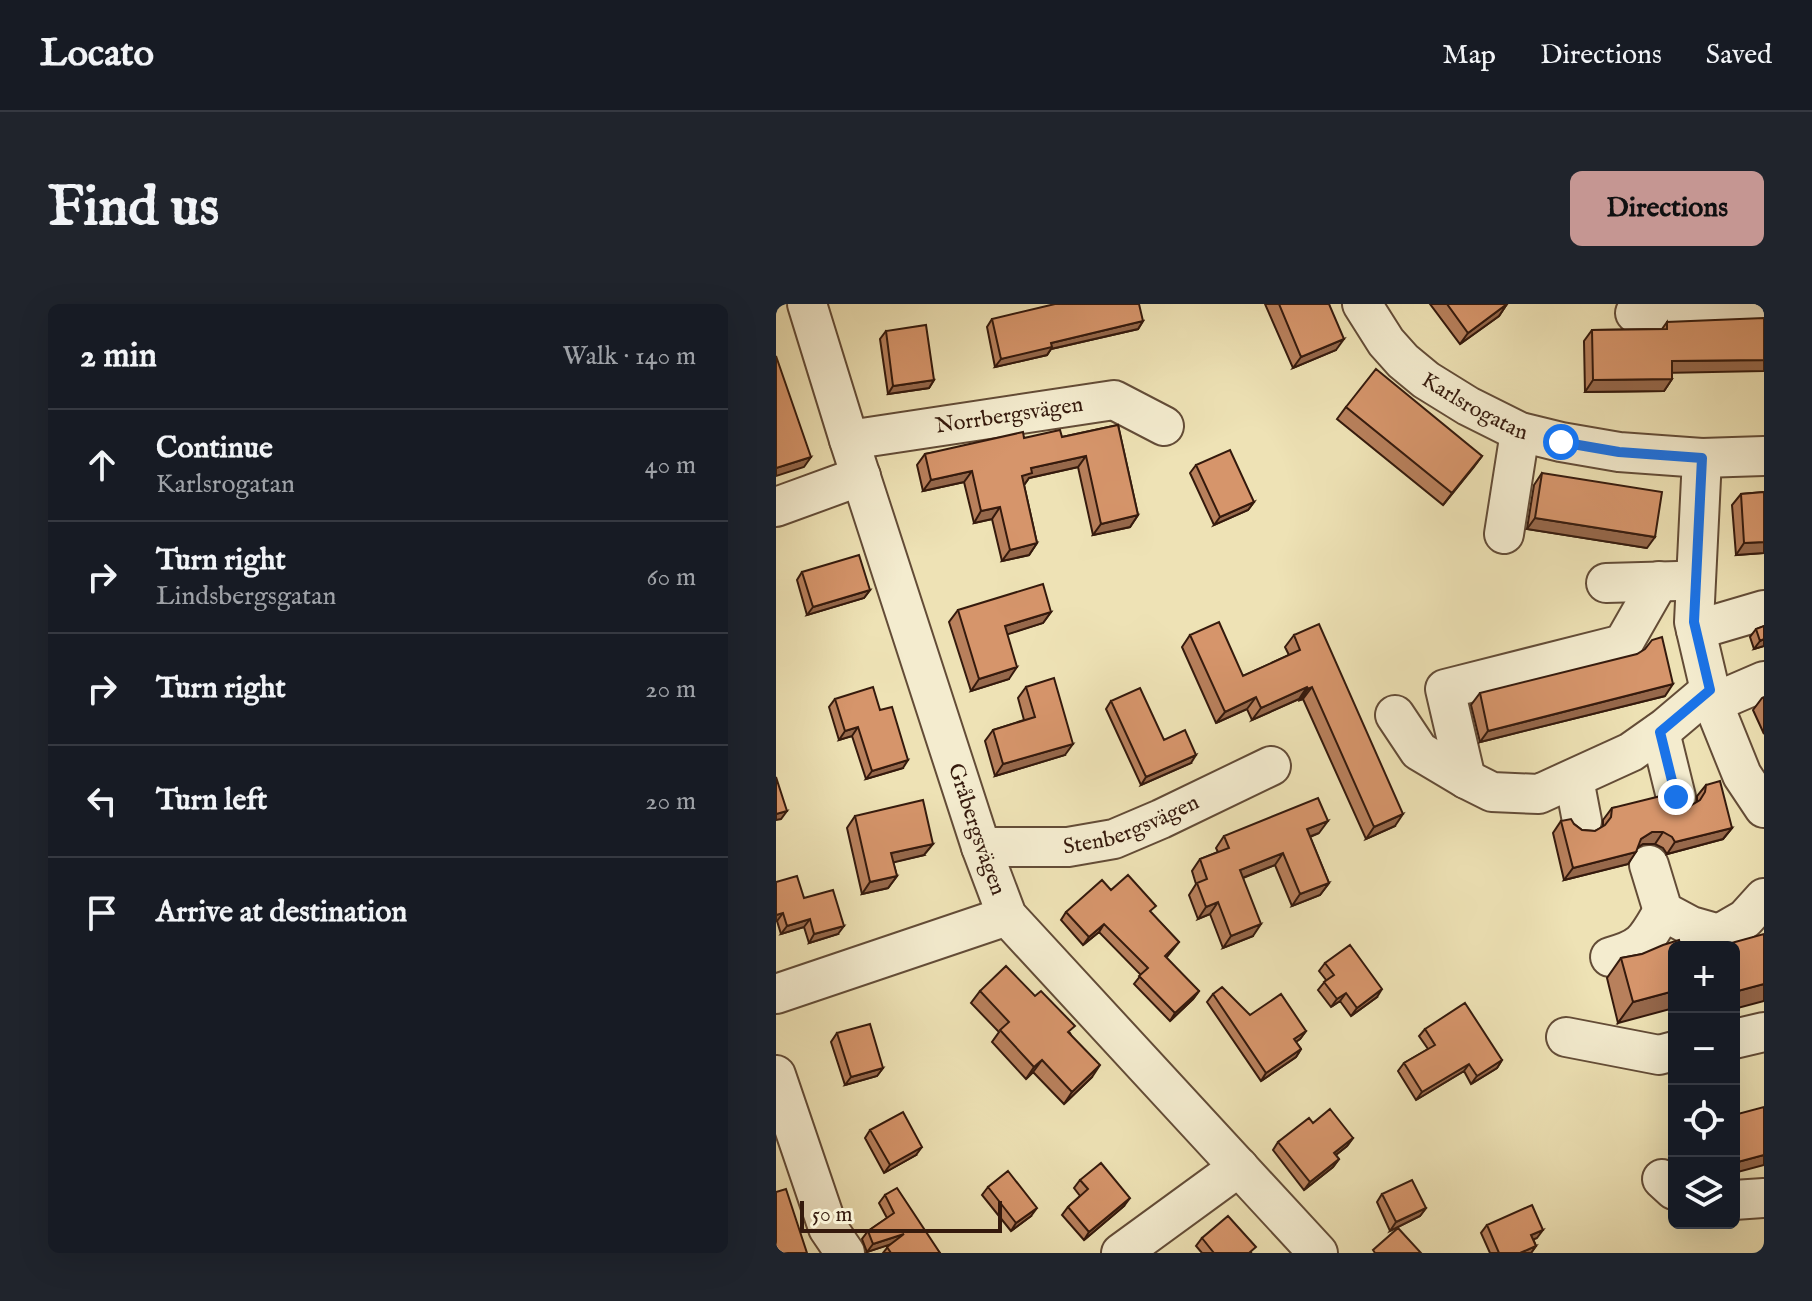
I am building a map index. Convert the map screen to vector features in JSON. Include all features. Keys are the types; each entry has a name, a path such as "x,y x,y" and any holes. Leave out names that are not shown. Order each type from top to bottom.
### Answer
{"street":[{"name":"Gråbergsvägen","path":"807,304 981,847 1007,916 1318,1253"},
{"name":"Karlsrogatan","path":"1362,304 1386,342 1426,380 1468,406 1520,432 1619,452 1702,458 1764,456"},
{"path":"1635,313 1764,308"},
{"name":"Norrbergsvägen","path":"776,507 855,458 1114,400 1164,426"},
{"path":"1504,534 1520,432"},
{"path":"1702,458 1694,622 1712,697 1742,775 1764,808"},
{"path":"1606,583 1696,580"},
{"path":"1466,779 1445,689 1623,644 1659,581"},
{"path":"1696,630 1764,610"},
{"path":"1395,715 1419,751 1466,779 1492,792 1539,794 1631,752 1712,697 1764,681"},
{"path":"1660,732 1676,797"},
{"name":"Stenbergsvägen","path":"981,847 1068,847 1114,839 1271,766"},
{"path":"1574,779 1582,821"},
{"path":"1649,865 1663,911 1691,926 1719,934 1745,919 1764,898"},
{"path":"1610,957 1633,951 1647,939 1663,911"},
{"path":"776,994 1007,916"},
{"path":"1740,1038 1764,1032"},
{"path":"1566,1037 1659,1055 1668,1053"},
{"path":"776,1075 828,1228 845,1253"},
{"path":"1121,1253 1239,1167"},
{"path":"1740,1200 1764,1198"}],"building":[{"path":"1055,304 1139,304 1143,321 1051,343 1052,347 1001,359 992,319"},
{"path":"1279,304 1329,304 1344,339 1301,357"},
{"path":"1447,304 1507,304 1468,333"},
{"path":"1764,318 1764,360 1672,361 1672,379 1593,380 1592,330 1667,329 1667,322"},
{"path":"926,325 934,380 893,386 886,331"},
{"path":"776,356 811,457 776,468"},
{"path":"1376,369 1482,456 1452,493 1346,407"},
{"path":"1118,425 1138,515 1101,524 1086,456 1031,468 1032,473 1022,476 1037,543 1010,550 1000,507 981,511 972,471 931,480 925,454 1023,432 1024,438 1060,430 1062,437"},
{"path":"1230,450 1254,502 1220,517 1196,465"},
{"path":"1542,473 1662,492 1655,537 1535,518"},
{"path":"1764,492 1764,542 1744,543 1741,494"},
{"path":"859,555 870,590 813,607 802,572"},
{"path":"1043,584 1051,612 1005,626 1017,667 979,679 958,610"},
{"path":"1219,622 1243,676 1300,650 1294,635 1319,624 1403,814 1374,827 1312,687 1261,708 1256,697 1225,712 1190,635"},
{"path":"1764,626 1764,639 1760,641 1756,629"},
{"path":"1662,637 1673,684 1488,731 1480,693 1637,654 1652,640"},
{"path":"1054,678 1073,744 1003,764 993,730 1035,717 1026,687"},
{"path":"873,687 880,710 892,707 908,760 872,771 858,727 845,731 835,699"},
{"path":"1140,688 1164,740 1185,730 1196,755 1146,777 1111,701"},
{"path":"776,777 787,811 776,814"},
{"path":"1720,781 1732,828 1675,842 1663,832 1652,832 1641,839 1636,852 1573,868 1561,821 1571,819 1582,830 1595,831 1611,817 1612,808 1665,795 1677,806 1690,806 1700,800 1706,785"},
{"path":"1318,798 1328,821 1307,829 1329,883 1300,894 1283,853 1240,870 1261,924 1231,936 1218,902 1206,907 1197,883 1207,879 1200,859 1229,848 1224,836"},
{"path":"923,800 933,844 891,853 897,876 870,882 855,816"},
{"path":"1128,875 1156,906 1150,911 1179,942 1165,956 1199,991 1175,1013 1139,976 1148,968 1104,924 1089,937 1066,912 1102,880 1111,890"},
{"path":"797,876 804,898 833,890 844,926 814,934 810,919 787,926 783,913 776,915 776,882"},
{"path":"1764,934 1764,984 1740,990 1739,941"},
{"path":"1668,943 1668,993 1633,1002 1621,958"},
{"path":"1350,945 1382,989 1357,1008 1346,993 1337,999 1324,982 1334,975 1325,963"},
{"path":"1006,966 1035,996 1041,991 1075,1026 1068,1032 1100,1065 1072,1092 1042,1060 1034,1067 1000,1030 1009,1022 980,991"},
{"path":"1222,987 1250,1015 1281,994 1306,1031 1294,1039 1301,1049 1266,1073 1213,994"},
{"path":"1465,1003 1502,1060 1477,1076 1469,1064 1422,1092 1404,1063 1435,1045 1425,1029"},
{"path":"870,1024 883,1068 851,1077 837,1033"},
{"path":"1764,1107 1764,1155 1740,1161 1740,1113"},
{"path":"1330,1109 1353,1138 1334,1153 1339,1159 1310,1182 1278,1142 1309,1118 1313,1123"},
{"path":"903,1112 922,1147 890,1165 870,1130"},
{"path":"1101,1163 1130,1198 1089,1232 1068,1207 1088,1189 1080,1180"},
{"path":"1008,1171 1037,1208 1016,1223 988,1187"},
{"path":"1412,1180 1426,1208 1396,1222 1382,1194"},
{"path":"897,1188 940,1253 891,1253 887,1247 904,1234 873,1244 868,1231 894,1213 885,1195"},
{"path":"786,1189 807,1253 776,1253 776,1192"},
{"path":"1532,1205 1543,1230 1531,1235 1536,1246 1520,1253 1499,1253 1487,1225"},
{"path":"1228,1216 1256,1247 1249,1253 1214,1253 1202,1238"},
{"path":"1398,1228 1421,1253 1375,1253 1373,1250"}],"route":[{"path":"1561,442 1619,452 1702,458 1694,622 1710,690 1660,732 1676,797"}]}
